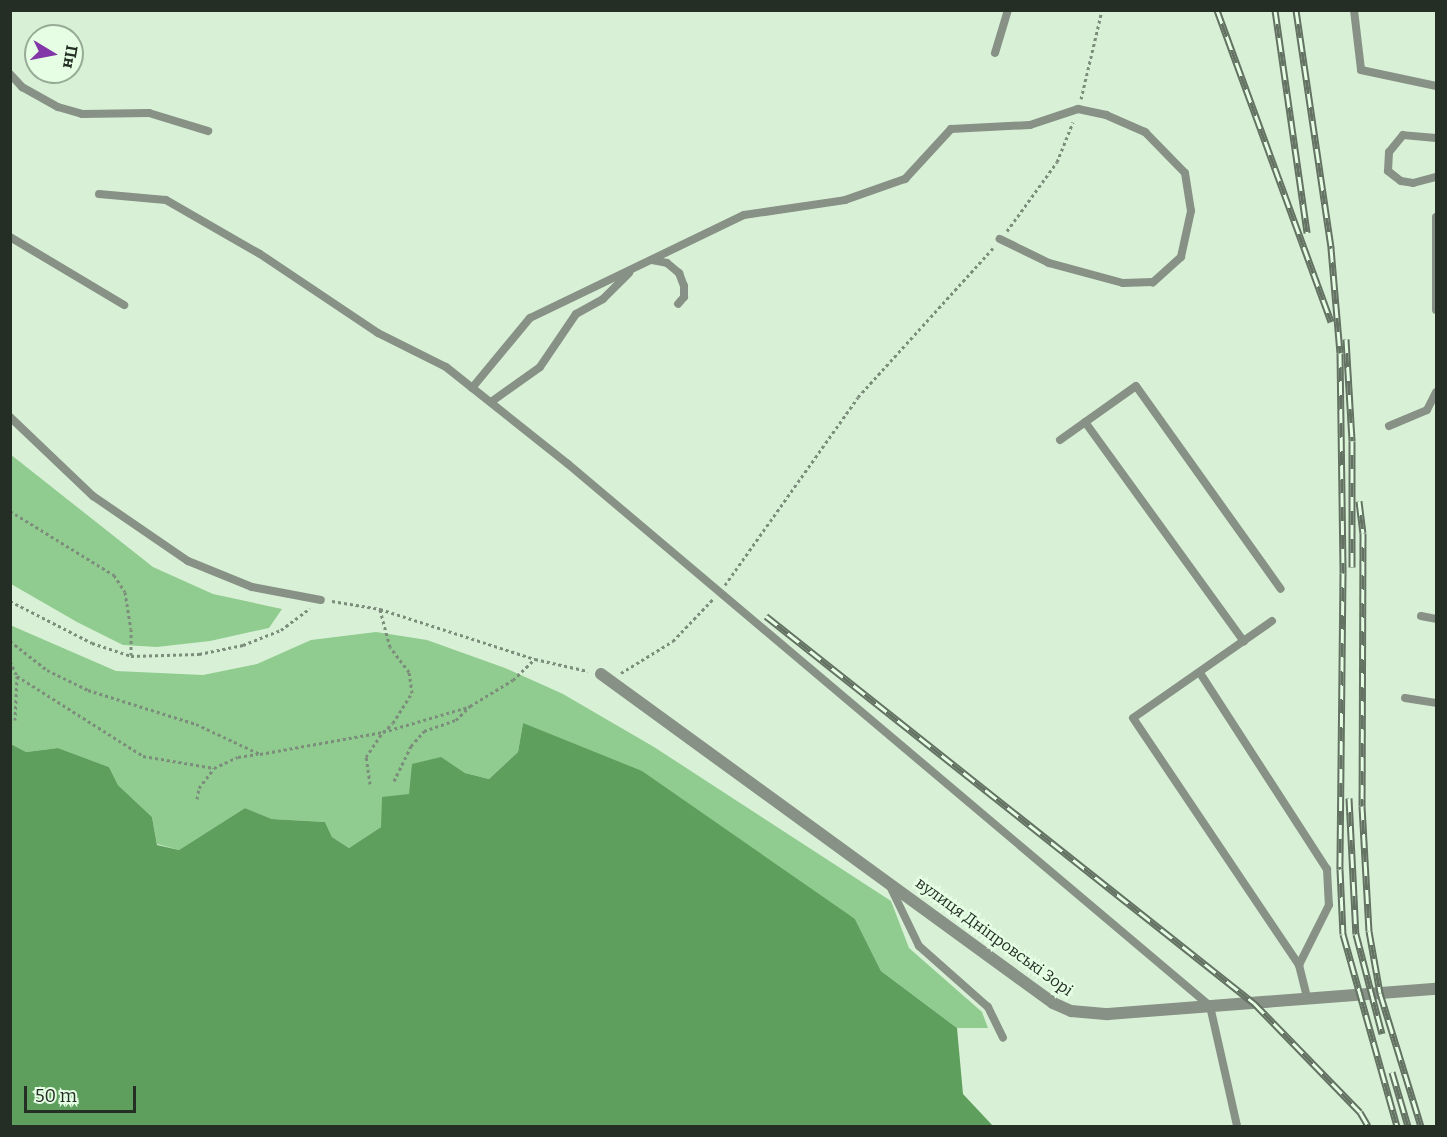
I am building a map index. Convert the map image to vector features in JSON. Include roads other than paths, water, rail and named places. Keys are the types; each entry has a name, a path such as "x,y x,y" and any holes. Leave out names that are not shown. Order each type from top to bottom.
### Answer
{"street":[{"name":"вулиця Дніпровські Зорі","path":"601,674 1053,1002 1071,1011 1108,1014 1437,988"}],"lane":[{"path":"995,53 1008,10"},
{"path":"1354,10 1361,70 1437,86"},
{"path":"10,74 22,87 58,107 82,114 149,113 208,131"},
{"path":"472,388 530,318 744,215 845,200 905,179 951,129 1030,125 1078,109 1106,114 1145,132 1185,173 1191,211 1181,257 1153,282 1123,283 1049,263 1000,239"},
{"path":"1437,138 1403,135 1389,152 1388,171 1401,181 1413,183 1437,177"},
{"path":"99,194 166,200 260,254 378,333 446,367 490,402 1210,1006 1237,1126"},
{"path":"1437,216 1437,310"},
{"path":"10,237 124,305"},
{"path":"652,260 667,263 679,273 684,286 684,297 678,304"},
{"path":"490,402 540,367 576,314 603,299 633,268"},
{"path":"1060,440 1136,386 1281,589"},
{"path":"1389,426 1427,410 1437,392"},
{"path":"10,417 93,496 188,561 252,587 321,600"},
{"path":"1085,422 1244,642"},
{"path":"1421,616 1437,619"},
{"path":"1272,621 1133,718 1299,965 1308,999"},
{"path":"1200,673 1327,869 1329,905 1299,965"},
{"path":"1405,698 1437,704"},
{"path":"888,881 905,923 919,946 988,1006 1003,1038"}],"railway":[{"path":"1217,10 1331,322"},
{"path":"1275,10 1307,233"},
{"path":"1296,10 1331,248 1340,353 1343,573 1340,869 1343,934 1397,1126"},
{"path":"1346,339 1352,441 1352,567"},
{"path":"1359,501 1363,533 1362,806 1369,931 1380,993 1421,1126"},
{"path":"766,616 1254,1003 1360,1112 1368,1126"},
{"path":"1349,798 1356,934 1382,1034"},
{"path":"1392,1072 1408,1126"}]}
